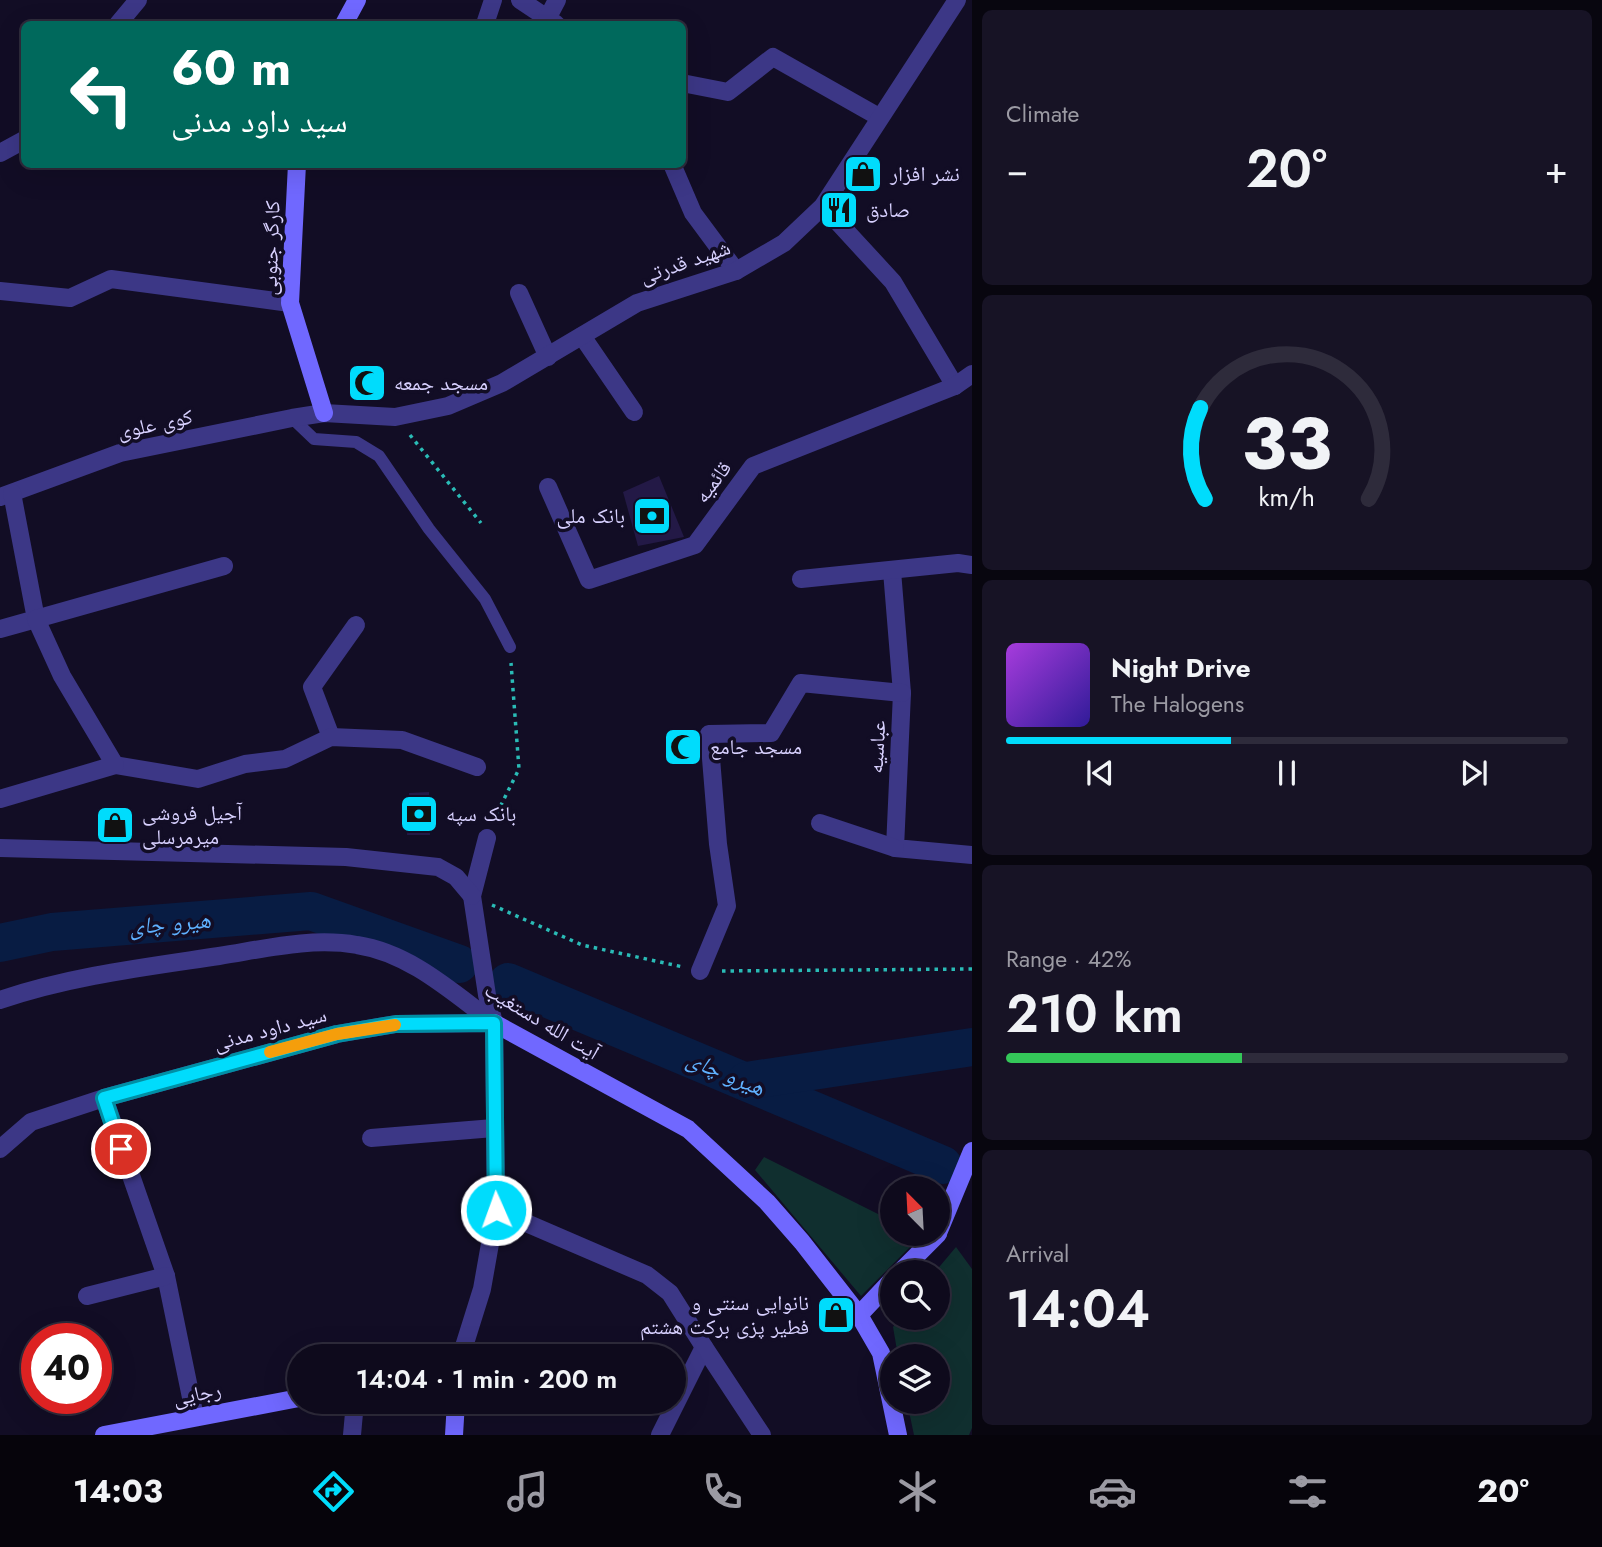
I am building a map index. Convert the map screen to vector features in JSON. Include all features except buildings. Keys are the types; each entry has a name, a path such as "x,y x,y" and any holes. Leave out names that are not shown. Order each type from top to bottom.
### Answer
{"main road":[{"path":"346,21 357,0"},
{"name":"کارگر جنوبی","path":"297,168 290,303 324,413"},
{"name":"آیت الله دستغیب","path":"494,1023 688,1129 767,1202 859,1315 881,1353 898,1435"},
{"path":"950,1205 972,1151"},
{"path":"912,1260 926,1246"},
{"path":"859,1315 880,1293"},
{"name":"رجایی","path":"104,1435 287,1400"},
{"path":"454,1435 455,1414"}],"street":[{"path":"120,21 138,0"},
{"path":"486,21 493,0"},
{"path":"520,0 550,21"},
{"path":"551,21 557,0"},
{"name":"شهید قدرتی","path":"324,413 395,417 448,406 502,383 637,303 736,271 784,243 823,206 957,0"},
{"path":"686,84 728,92 773,57 879,117"},
{"path":"0,153 21,142"},
{"path":"674,168 693,213 736,271"},
{"path":"823,206 893,282 955,386"},
{"path":"0,290 70,298 111,279 290,303"},
{"path":"519,293 548,357"},
{"path":"582,336 634,412"},
{"name":"قائمیه","path":"548,487 589,580 695,545 753,466 955,386 972,374"},
{"name":"کوی علوی","path":"6,495 120,453 324,413"},
{"path":"6,495 36,619 62,676 115,765"},
{"path":"801,579 892,572 958,563 972,565"},
{"path":"0,629 224,566"},
{"name":"عباسیه","path":"892,572 902,693 895,848"},
{"path":"331,737 312,687 355,625"},
{"path":"699,971 727,906 718,844 709,734 771,733 801,682 902,693"},
{"path":"0,799 115,765 198,779 244,764 285,760 331,737 402,740 477,767"},
{"path":"820,823 895,848 972,855"},
{"path":"465,1344 482,1289 496,1210 494,1023 487,995 472,896 487,838"},
{"path":"0,848 346,856 438,867 456,877 472,896"},
{"name":"آیت الله دستغیب","path":"0,1000 36,988 140,968 311,942 358,945 414,965 494,1023"},
{"name":"سید داود مدنی","path":"0,1149 31,1122 104,1098 337,1034 396,1024 494,1023"},
{"path":"104,1098 166,1276 195,1417"},
{"path":"371,1138 494,1128"},
{"path":"496,1210 647,1275 670,1293 762,1435"},
{"path":"87,1296 166,1276"},
{"path":"660,1435 704,1348"},
{"path":"352,1435 354,1414"}],"lane":[{"path":"292,418 314,439 356,442 379,456 429,529 485,599 510,647"}],"path":[{"path":"395,417 481,523"},
{"path":"487,838 519,769 510,647"}],"green space":[{"path":"764,1157 880,1215 880,1246 911,1246 897,1260 880,1260 880,1277 861,1296 755,1170"},
{"path":"956,1247 972,1269 972,1428 969,1435 914,1435 910,1414 950,1414 950,1344 896,1344 894,1330 950,1330 950,1260 945,1260"}],"waterway":[{"name":"هیرو چای","path":"0,943 52,932 311,911 459,964"},
{"name":"هیرو چای","path":"508,982 943,1165"},
{"path":"746,1081 972,1047"}],"slow traffic":[{"path":"270,1052 337,1034 395,1025"}],"place":[{"name":"نشر افزار","path":"863,174"},
{"name":"صادق","path":"839,210"},
{"name":"مسجد جمعه","path":"367,383"},
{"name":"بانک ملی","path":"652,516"},
{"name":"مسجد جامع","path":"683,747"},
{"name":"بانک سپه","path":"419,814"},
{"name":"آجیل فروشی میرمرسلی","path":"115,825"},
{"name":"نانوایی سنتی و فطیر پزی برکت هشتم","path":"836,1315"}],"route":[{"path":"121,1149 104,1098 337,1034 396,1024 494,1023 496,1210"}]}
